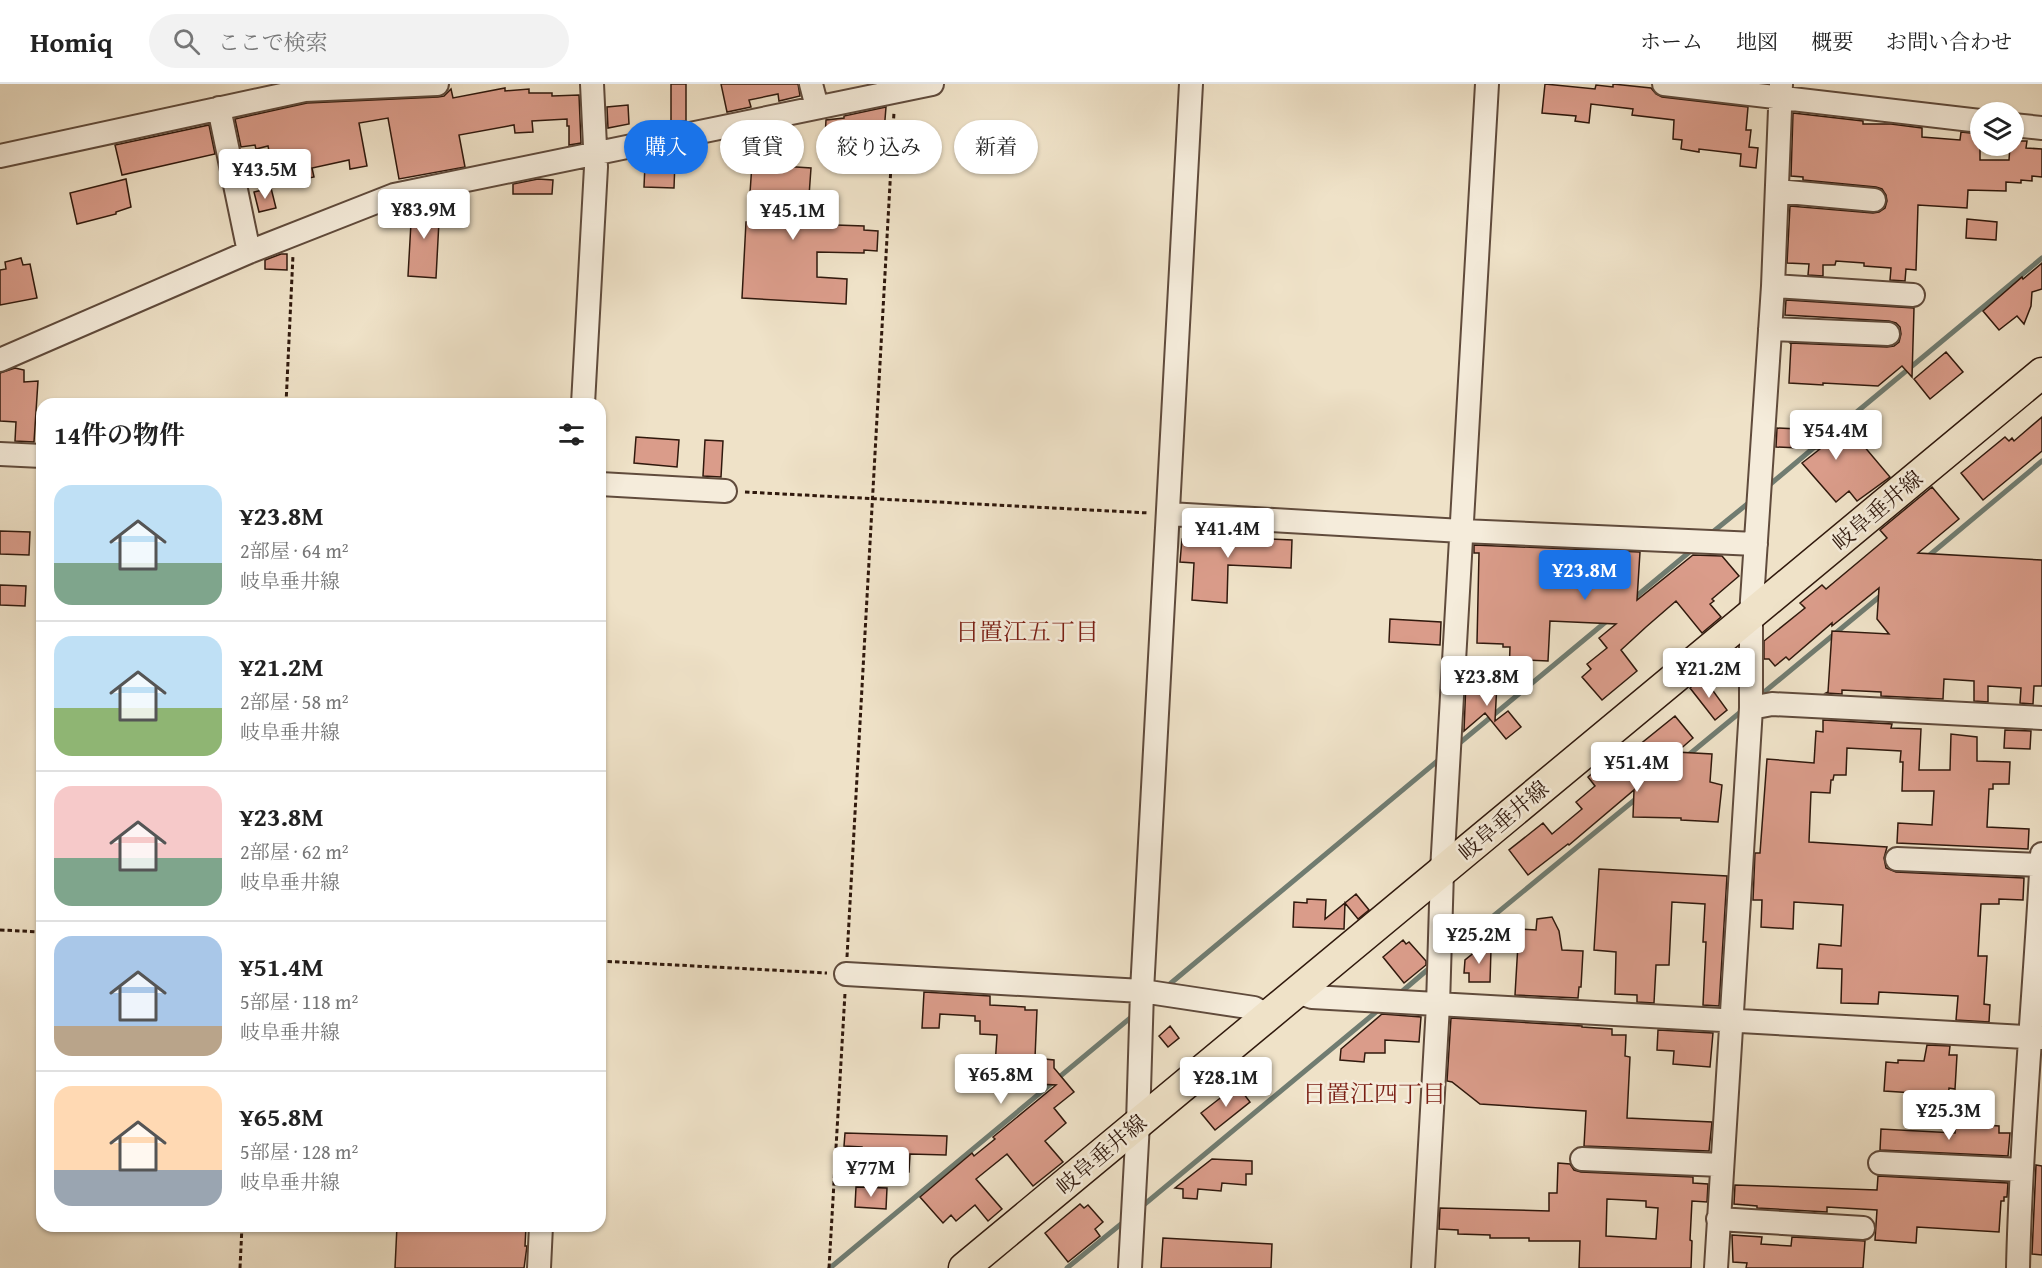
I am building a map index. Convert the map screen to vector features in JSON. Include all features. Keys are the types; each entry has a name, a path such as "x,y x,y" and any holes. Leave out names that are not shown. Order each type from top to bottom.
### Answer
{"main road":[{"name":"岐阜垂井線","path":"964,1268 2042,374"}],"street":[{"path":"0,156 305,90 437,84"},
{"path":"583,398 596,167 592,84"},
{"path":"811,84 817,107"},
{"path":"0,360 249,252 394,195 932,84"},
{"path":"1130,1268 1142,991 1191,84"},
{"path":"1423,1268 1438,1005 1442,871 1487,84"},
{"path":"1664,84 1781,91 1970,119"},
{"path":"1716,1268 1750,708 1751,615 1773,286 1781,91"},
{"path":"219,108 249,252"},
{"path":"2024,126 2042,128"},
{"path":"1777,191 1874,200"},
{"path":"1773,286 1913,295"},
{"path":"1770,329 1888,334"},
{"path":"0,454 36,456"},
{"path":"606,484 725,491"},
{"path":"1169,514 1462,531 1756,544"},
{"path":"1750,708 1772,704 2042,718"},
{"path":"2018,1268 2020,1170 2037,1038 2042,854"},
{"path":"1897,859 2042,865"},
{"path":"846,975 1142,991 1254,1008 1269,1016"},
{"path":"1297,992 1312,997 1438,1005 2037,1038"},
{"path":"1582,1159 1721,1166"},
{"path":"1880,1163 2020,1170"},
{"path":"1718,1219 1863,1228"},
{"path":"539,1268 541,1232"}],"path":[{"path":"829,1268 894,93"},
{"path":"286,398 294,243 292,234"},
{"path":"725,491 1169,514"},
{"path":"0,930 36,932"},
{"path":"606,961 846,975"},
{"path":"240,1268 242,1232"}],"building":[{"path":"671,84 686,84 686,120 671,120"},
{"path":"721,84 798,84 800,96 779,101 778,94 749,100 751,107 727,112"},
{"path":"1545,84 1595,89 1596,85 1613,87 1613,84 1651,88 1662,97 1748,107 1746,130 1751,130 1749,147 1758,148 1756,168 1740,166 1741,154 1681,149 1682,140 1673,139 1674,120 1632,115 1633,109 1591,104 1589,123 1575,121 1576,116 1542,113"},
{"path":"505,88 505,91 529,89 529,93 552,93 552,96 579,95 581,143 569,145 567,119 532,121 533,132 515,133 514,125 459,135 465,167 399,179 388,118 359,123 367,166 350,169 349,160 312,168 314,177 276,185 268,146 256,149 255,145 241,147 235,119 307,103 438,97 444,96 451,89 453,98"},
{"path":"628,105 629,120 624,120 624,125 608,128 607,107"},
{"path":"886,107 885,120 826,120 844,118 844,116"},
{"path":"1793,113 1863,121 1863,124 1891,124 1922,128 1922,137 1960,140 1961,132 1970,133 1970,156 1980,156 1980,160 2009,160 2009,156 2024,156 2024,141 2027,141 2026,148 2042,149 2042,177 2032,176 2032,181 2021,180 2021,183 2006,182 2006,191 1968,190 1967,208 1918,205 1916,270 1906,269 1905,281 1890,280 1891,268 1864,266 1864,263 1836,261 1835,265 1823,265 1823,276 1808,275 1809,264 1787,263 1790,206 1873,213 1885,208 1887,201 1882,189 1876,187 1803,180 1803,177 1791,176"},
{"path":"209,125 215,154 122,175 115,145"},
{"path":"804,168 811,168 807,224 864,226 864,230 878,231 877,251 817,252 817,277 847,279 846,304 742,298 746,222 748,222 751,174 804,174"},
{"path":"645,174 675,174 674,188 644,187"},
{"path":"126,179 131,207 116,212 116,214 77,224 70,193"},
{"path":"538,179 553,180 552,194 513,194 513,184"},
{"path":"271,188 276,208 259,212 254,192"},
{"path":"434,200 440,202 436,278 408,276 412,205"},
{"path":"1967,219 1997,222 1996,240 1966,238"},
{"path":"287,254 287,270 265,269 265,260"},
{"path":"21,258 23,265 30,264 37,298 0,305 0,270 6,269 5,262"},
{"path":"2042,263 2042,289 2032,292 2031,306 2024,324 2017,316 1999,330 1983,311"},
{"path":"1786,300 1914,308 1912,377 1902,366 1878,386 1789,383 1790,343 1887,347 1899,342 1901,334 1900,327 1889,321 1785,315"},
{"path":"1946,352 1963,372 1930,399 1914,379"},
{"path":"15,368 24,370 24,382 38,381 34,442 15,441 16,422 0,421 0,373"},
{"path":"2042,417 2042,451 1983,500 1961,473 2005,437 2009,441 2012,438 2014,441"},
{"path":"1847,426 1890,477 1857,501 1849,491 1836,502 1802,463 1820,449 1776,447 1777,428 1842,431"},
{"path":"636,437 679,440 677,467 634,463"},
{"path":"705,440 723,441 721,477 703,476"},
{"path":"1932,487 1959,519 1918,553 2042,560 2042,686 2034,686 2033,704 2020,703 2021,688 1988,686 1988,702 1974,701 1974,681 1944,679 1943,699 1881,696 1881,692 1842,690 1842,694 1826,693 1828,692 1832,631 1889,634 1877,619 1879,588 1832,626 1832,623 1789,660 1786,657 1775,666 1769,659 1764,659 1764,641 1805,608 1800,603 1822,585 1826,589 1887,538 1880,530"},
{"path":"1190,529 1229,531 1229,537 1292,540 1291,568 1228,565 1227,603 1192,600 1194,563 1180,562 1182,539"},
{"path":"0,531 30,532 29,555 0,554"},
{"path":"1474,545 1640,552 1637,600 1693,555 1722,556 1739,576 1712,599 1714,601 1710,604 1721,617 1702,633 1676,601 1646,627 1621,650 1637,671 1602,700 1582,677 1591,669 1587,664 1607,648 1599,638 1616,624 1550,621 1548,661 1526,660 1525,675 1509,674 1510,647 1503,647 1503,644 1477,643 1479,553 1474,553"},
{"path":"0,585 26,586 25,606 0,605"},
{"path":"1390,619 1441,622 1440,645 1389,642"},
{"path":"1703,677 1727,710 1715,720 1690,688"},
{"path":"1466,681 1497,683 1495,721 1508,711 1521,727 1506,739 1485,713 1464,731"},
{"path":"1675,716 1693,738 1677,752 1712,754 1710,782 1722,785 1718,822 1681,820 1681,818 1633,817 1634,790 1569,845 1528,875 1509,850 1543,823 1552,834 1582,809 1576,802 1595,786 1588,777 1598,768 1606,777 1635,753 1633,750"},
{"path":"1823,720 1892,724 1891,728 1921,729 1919,770 1950,770 1951,734 1977,737 1977,761 2010,762 2009,784 1993,784 1993,789 1989,789 1987,827 2029,829 2028,849 1897,843 1898,823 1932,825 1934,791 1902,791 1901,751 1847,748 1846,775 1834,775 1831,780 1830,793 1811,792 1809,842 1887,847 1884,858 1886,868 1896,872 2024,878 2023,900 1999,899 1999,904 1981,904 1978,956 1987,956 1984,1004 1990,1005 1989,1022 1956,1020 1958,996 1879,992 1878,1004 1841,1003 1842,969 1817,968 1819,944 1841,946 1843,905 1794,902 1793,929 1761,927 1762,900 1753,900 1755,853 1760,853 1767,759 1814,763 1816,731 1823,732"},
{"path":"2005,730 2031,731 2030,749 2004,748"},
{"path":"1599,869 1727,876 1719,1006 1703,1005 1705,904 1672,902 1669,965 1656,965 1654,1003 1637,1002 1637,995 1615,994 1616,952 1594,950"},
{"path":"1356,894 1369,910 1358,919 1345,903 1344,929 1293,927 1294,902 1307,903 1307,899 1326,900 1325,919"},
{"path":"1552,917 1559,931 1562,950 1583,951 1581,987 1579,987 1578,998 1515,995 1520,929 1536,930 1537,919"},
{"path":"1403,940 1406,944 1409,942 1426,961 1426,965 1404,983 1383,957"},
{"path":"1486,943 1491,949 1490,982 1469,982 1469,973 1464,973 1465,960"},
{"path":"924,992 990,996 990,1005 1037,1010 1035,1058 1054,1060 1054,1068 1074,1092 1054,1108 1066,1123 1045,1141 1063,1162 1033,1186 1007,1154 976,1179 1002,1209 988,1221 975,1205 956,1221 951,1215 943,1223 920,1197 972,1153 974,1156 995,1139 993,1137 1056,1085 994,1082 997,1035 980,1034 980,1021 975,1021 975,1016 940,1014 939,1028 922,1028"},
{"path":"1382,1014 1421,1017 1419,1042 1385,1040 1385,1053 1365,1053 1364,1062 1340,1060 1341,1049"},
{"path":"1451,1018 1582,1026 1612,1029 1612,1035 1626,1035 1625,1056 1630,1057 1627,1118 1712,1122 1709,1151 1584,1146 1586,1111 1480,1104 1452,1082 1447,1081"},
{"path":"1170,1026 1179,1038 1168,1047 1159,1036"},
{"path":"1658,1030 1713,1033 1710,1067 1673,1064 1674,1051 1657,1050"},
{"path":"1927,1045 1950,1046 1949,1055 1957,1055 1955,1089 1949,1088 1948,1099 1930,1098 1930,1094 1884,1091 1886,1062 1924,1061"},
{"path":"1237,1085 1250,1102 1215,1130 1201,1113"},
{"path":"1956,1123 1999,1126 1999,1133 2010,1133 2008,1156 1880,1150 1881,1129 1955,1133"},
{"path":"845,1133 947,1136 946,1155 910,1154 909,1172 896,1171 896,1154 862,1152 862,1147 844,1146"},
{"path":"1212,1159 1252,1161 1252,1174 1246,1174 1246,1185 1222,1183 1221,1191 1198,1189 1197,1199 1183,1198 1183,1189 1175,1188"},
{"path":"1558,1163 1570,1164 1574,1170 1581,1172 1693,1177 1693,1183 1708,1184 1707,1202 1692,1201 1691,1268 1579,1268 1580,1241 1490,1238 1490,1235 1458,1234 1458,1230 1439,1229 1440,1208 1549,1211 1549,1193 1557,1193","holes":["1607,1199 1646,1201 1646,1207 1658,1208 1656,1239 1606,1236"]},
{"path":"2036,1165 2042,1166 2042,1255 2032,1254"},
{"path":"1878,1176 2008,1183 2007,1197 2001,1201 1999,1232 1917,1227 1916,1243 1875,1240 1877,1210 1827,1207 1827,1212 1757,1208 1757,1206 1734,1204 1735,1185 1877,1190"},
{"path":"856,1187 887,1188 886,1209 855,1207"},
{"path":"1080,1204 1084,1208 1088,1205 1103,1222 1095,1229 1100,1236 1068,1262 1045,1233"},
{"path":"397,1232 526,1232 525,1246 527,1246 524,1268 395,1268"},
{"path":"1732,1235 1762,1237 1761,1244 1791,1246 1792,1237 1865,1241 1863,1268 1746,1268 1747,1263 1733,1262"},
{"path":"1163,1238 1272,1244 1271,1268 1161,1268"}],"waterway":[{"path":"1829,435 2042,258"},
{"path":"1767,487 1817,445"},
{"path":"1926,558 2042,461"},
{"path":"1709,535 1751,501"},
{"path":"1633,599 1693,549"},
{"path":"1757,698 1884,593"},
{"path":"1456,746 1608,620"},
{"path":"1686,757 1743,710"},
{"path":"1165,988 1441,758"},
{"path":"1447,954 1637,798"},
{"path":"1399,994 1433,965"},
{"path":"1140,1208 1382,1007"},
{"path":"830,1268 1135,1014"},
{"path":"1067,1268 1126,1220"}],"district":[{"name":"日置江五丁目","path":"1027,632"},
{"name":"日置江四丁目","path":"1374,1094"}]}
